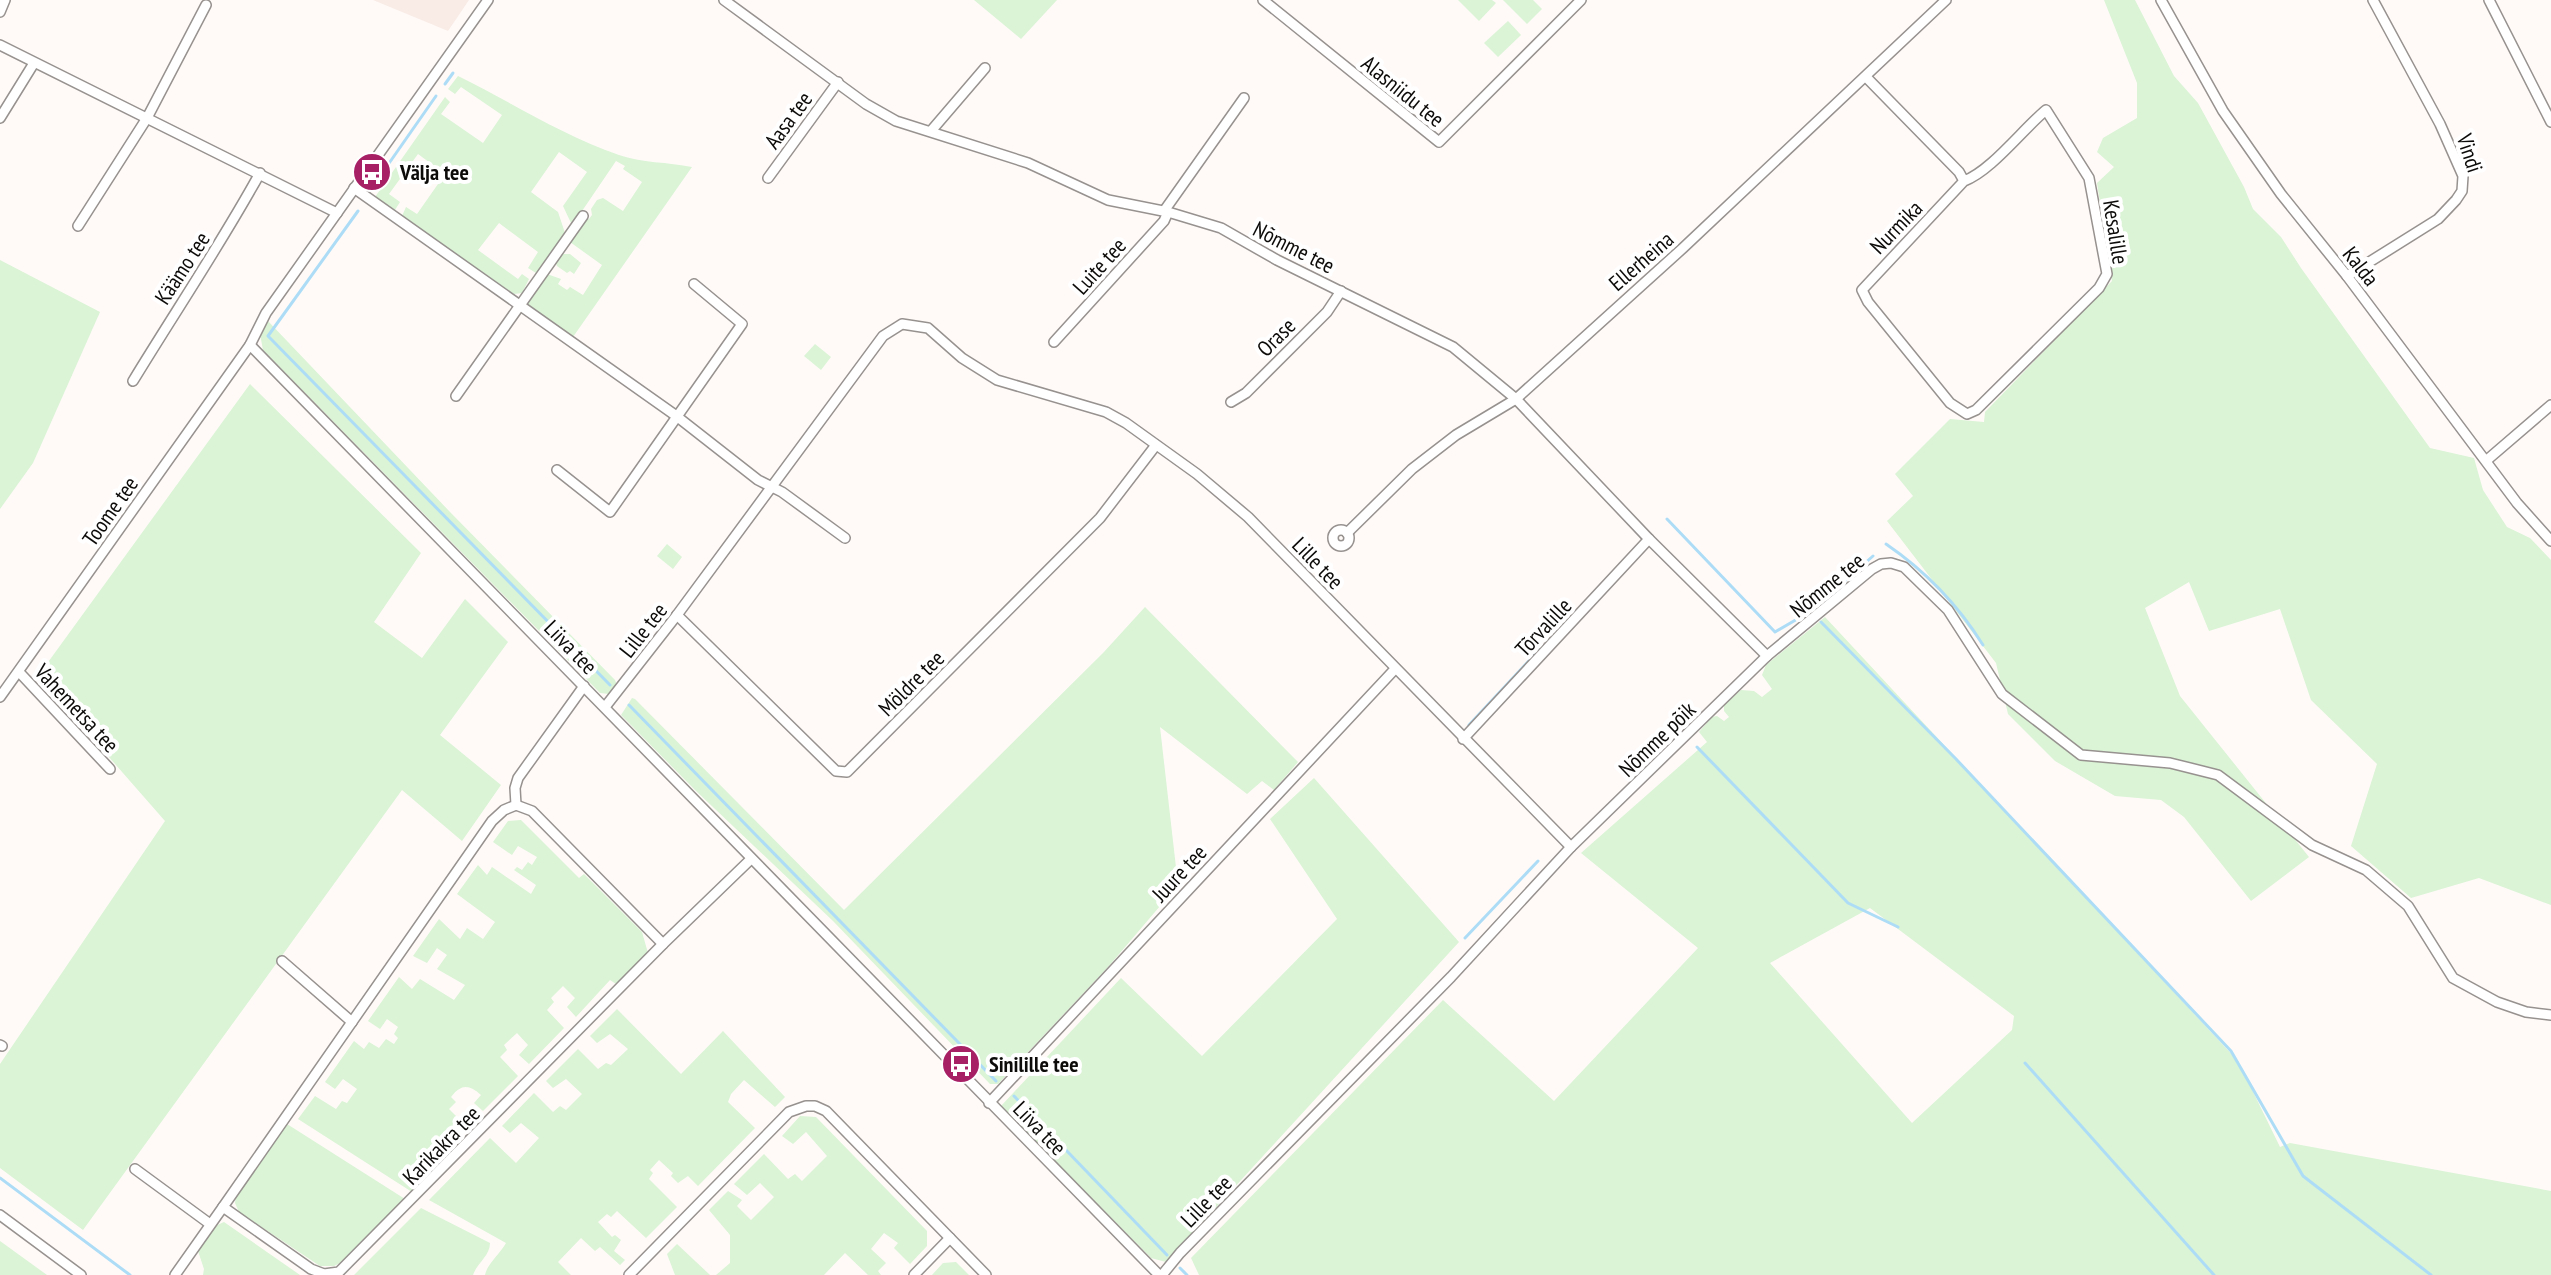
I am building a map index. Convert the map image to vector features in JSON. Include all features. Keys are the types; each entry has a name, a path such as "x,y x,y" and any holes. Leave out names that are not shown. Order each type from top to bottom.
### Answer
{"street":[{"path":"0,12 5,0"},
{"path":"250,345 266,313 488,0"},
{"name":"Nõmme tee","path":"724,0 866,104 896,121 1028,163 1108,200 1166,211 1221,228 1277,260 1453,347 1516,399 1649,539 1767,656 1872,569 1891,563 1904,567 1948,610 2002,694 2081,755 2170,763 2218,775 2312,845 2366,870 2408,906 2453,978 2497,1002 2526,1012 2551,1015"},
{"name":"Alasniidu tee","path":"1263,0 1439,142 1581,0"},
{"name":"Ellerheina","path":"1347,533 1412,469 1456,435 1516,399 1695,237 1946,0"},
{"name":"Kalda","path":"2161,0 2223,111 2281,194 2347,276 2517,503 2551,541"},
{"name":"Vindi","path":"2347,276 2438,219 2462,191 2463,176 2440,124 2373,0"},
{"path":"2489,0 2551,122"},
{"path":"78,226 147,118 206,5"},
{"path":"0,45 337,213"},
{"path":"0,118 34,63"},
{"path":"931,131 985,68"},
{"path":"1866,77 1959,172 1964,181"},
{"name":"Aasa tee","path":"768,178 838,82"},
{"path":"1166,211 1244,98"},
{"name":"Kesalille","path":"1958,410 1967,414 1976,410 2099,288 2107,274 2089,178 2046,110 1978,175 1964,181"},
{"name":"Käämo tee","path":"133,381 260,173"},
{"name":"Nurmika","path":"1958,410 1868,302 1862,290 1964,181"},
{"path":"354,188 675,415 758,480 845,538"},
{"name":"Luite tee","path":"1054,342 1164,221 1166,211"},
{"path":"456,396 583,216"},
{"path":"557,470 610,512 675,415 742,324 694,284"},
{"name":"Orase","path":"1231,402 1246,393 1327,312 1341,291"},
{"name":"Lille tee","path":"605,707 677,615 883,336 902,324 928,328 962,358 997,380 1106,412 1197,474 1248,517 1571,847 1451,977 1160,1275"},
{"name":"Toome tee","path":"0,697 250,345"},
{"name":"Liiva tee","path":"250,345 1160,1275"},
{"path":"2487,460 2551,405"},
{"name":"Möldre tee","path":"677,615 836,771 847,772 1100,518 1156,445"},
{"name":"Tõrvalille","path":"1463,739 1649,539"},
{"name":"Nõmme põik","path":"1571,847 1767,656"},
{"name":"Juure tee","path":"989,1103 1395,669"},
{"name":"Vahemetsa tee","path":"19,672 110,769"},
{"path":"516,805 518,778 584,686"},
{"path":"175,1275 492,821 504,810 516,805 532,811 663,944"},
{"name":"Karikakra tee","path":"223,1207 311,1269 324,1274 339,1272 751,859"},
{"path":"282,961 352,1022"},
{"path":"629,1275 789,1112 806,1106 826,1111 986,1275"},
{"path":"135,1169 210,1224"},
{"path":"0,1215 81,1275"},
{"path":"914,1275 950,1238"}],"shaded area":[{"path":"373,0 469,0 448,31"}],"green space":[{"path":"974,0 1057,0 1021,39"},
{"path":"1458,0 1492,0 1496,3 1479,21"},
{"path":"1503,0 1533,0 1542,9 1527,24"},
{"path":"2104,0 2135,0 2174,76 2198,103 2253,209 2281,237 2430,448 2474,458 2483,490 2507,527 2530,538 2551,560 2551,905 2479,878 2411,898 2351,846 2377,764 2311,700 2280,609 2209,631 2189,582 2145,608 2180,696 2309,857 2251,901 2184,817 2161,800 2115,796 2055,761 2008,714 1996,663 1887,521 1913,496 1895,474 1950,419 1984,422 1985,412 2112,281 2097,183 2114,167 2097,152 2103,138 2137,118 2137,83"},
{"path":"1508,21 1521,35 1498,57 1484,43"},
{"path":"458,76 557,129 598,147 636,160 692,167 573,337 529,307 527,301 547,274 561,279 558,284 567,290 570,287 583,295 602,265 570,242 586,218 592,215 591,209 597,200 603,198 623,211 642,182 616,161 571,223 563,206 587,172 559,152 531,192 558,212 565,233 536,273 528,268 538,252 499,223 478,250 518,279 522,274 529,279 522,293 514,294 402,216 406,207 417,214 445,174 418,154 389,194 400,202 395,210 375,197 445,97 450,102 441,114 483,143 502,115 461,87 455,94 448,89"},
{"path":"560,254 570,254 581,263 574,274 557,266 555,261"},
{"path":"0,260 100,312 33,463 0,509"},
{"path":"268,321 615,680 617,685 609,694 600,693 263,350 260,334"},
{"path":"815,344 831,357 821,370 804,356"},
{"path":"250,384 421,553 374,622 422,658 465,599 508,642 440,735 501,785 462,841 402,790 83,1230 0,1168 0,1064 165,821 38,676"},
{"path":"667,544 682,557 673,569 657,556"},
{"path":"1145,607 1298,762 1274,790 1262,781 1247,794 1160,727 1178,885 1108,967 998,1084 990,1084 833,921 621,715 632,698 635,699 844,910 1103,653"},
{"path":"1825,617 2238,1061 2280,1147 2290,1143 2551,1191 2551,1275 1199,1275 1191,1258 1443,1000 1554,1101 1698,948 1581,853 1707,742 1699,732 1712,717 1717,716 1724,721 1729,717 1724,705 1741,690 1754,691 1762,697 1772,689 1762,675 1766,665","holes":["1870,908 2014,1016 2012,1030 1912,1123 1770,963"]},
{"path":"1314,778 1459,942 1166,1262 1151,1258 1001,1106 1121,978 1202,1056 1337,919 1270,819"},
{"path":"521,820 579,878 584,874 642,932 648,953 616,984 610,980 576,1017 567,1007 575,998 563,986 551,998 554,1002 547,1010 564,1028 529,1064 519,1055 528,1045 517,1033 504,1045 507,1050 500,1057 518,1076 483,1111 474,1103 481,1095 469,1087 462,1088 451,1097 456,1102 449,1109 467,1127 460,1133 464,1139 412,1192 298,1119 315,1096 336,1109 342,1101 347,1103 357,1089 343,1079 335,1089 325,1082 354,1041 364,1049 369,1042 379,1048 386,1039 394,1044 398,1038 394,1034 398,1027 387,1019 380,1029 368,1021 399,977 412,989 420,979 454,1000 465,985 437,969 447,955 437,948 427,963 413,956 439,919 460,939 467,928 483,939 495,922 457,894 478,865 487,875 492,867 531,894 536,885 514,870 517,867 522,870 528,862 532,865 537,857 518,846 512,855 493,842 508,821"},
{"path":"617,1009 681,1074 723,1031 785,1097 775,1107 744,1080 728,1102 755,1128 698,1186 688,1176 678,1183 671,1176 673,1173 659,1160 650,1170 653,1173 649,1179 677,1207 646,1238 617,1211 611,1217 607,1214 598,1222 612,1237 615,1235 621,1240 614,1251 625,1260 620,1265 600,1247 595,1251 581,1238 558,1262 571,1275 485,1275 506,1243 429,1200 490,1138 516,1163 539,1138 521,1123 510,1133 502,1126 534,1093 553,1112 560,1106 566,1110 582,1094 566,1079 553,1088 546,1081 578,1049 598,1069 606,1063 611,1065 628,1049 610,1034 597,1043 590,1036"},
{"path":"800,1116 816,1117 927,1231 927,1246 910,1264 894,1248 898,1243 884,1233 871,1249 886,1263 878,1271 881,1275 868,1275 845,1253 824,1275 716,1275 730,1263 730,1235 709,1210 728,1191 742,1200 737,1206 751,1220 774,1197 760,1183 747,1195 734,1184 764,1154 788,1179 795,1174 802,1181 827,1156 806,1132 793,1144 782,1136"},
{"path":"287,1124 405,1199 344,1261 334,1266 320,1266 239,1212 235,1203 236,1194"},
{"path":"421,1208 490,1243 488,1252 473,1275 354,1275"},
{"path":"224,1222 300,1275 203,1275 198,1251 213,1227"},
{"path":"0,1241 47,1275 0,1275"},
{"path":"677,1244 710,1275 675,1275 667,1254"},
{"path":"956,1262 969,1275 932,1275 943,1263"}],"waterway":[{"path":"445,84 453,73"},
{"path":"371,189 436,96"},
{"path":"358,211 268,336 610,685"},
{"path":"1667,519 1775,632 1811,611 1873,556"},
{"path":"1886,544 1939,589 1983,645"},
{"path":"1821,622 1956,759 2231,1051 2303,1176 2431,1275"},
{"path":"1469,725 1540,649"},
{"path":"629,705 996,1081"},
{"path":"1697,747 1848,903 1898,927"},
{"path":"1465,938 1538,861"},
{"path":"2025,1063 2214,1275"},
{"path":"1014,1096 1167,1255"},
{"path":"0,1178 130,1275"},
{"path":"1180,1268 1187,1275"}],"place":[{"name":"Välja tee","path":"372,172"},
{"name":"Sinilille tee","path":"961,1064"}]}
